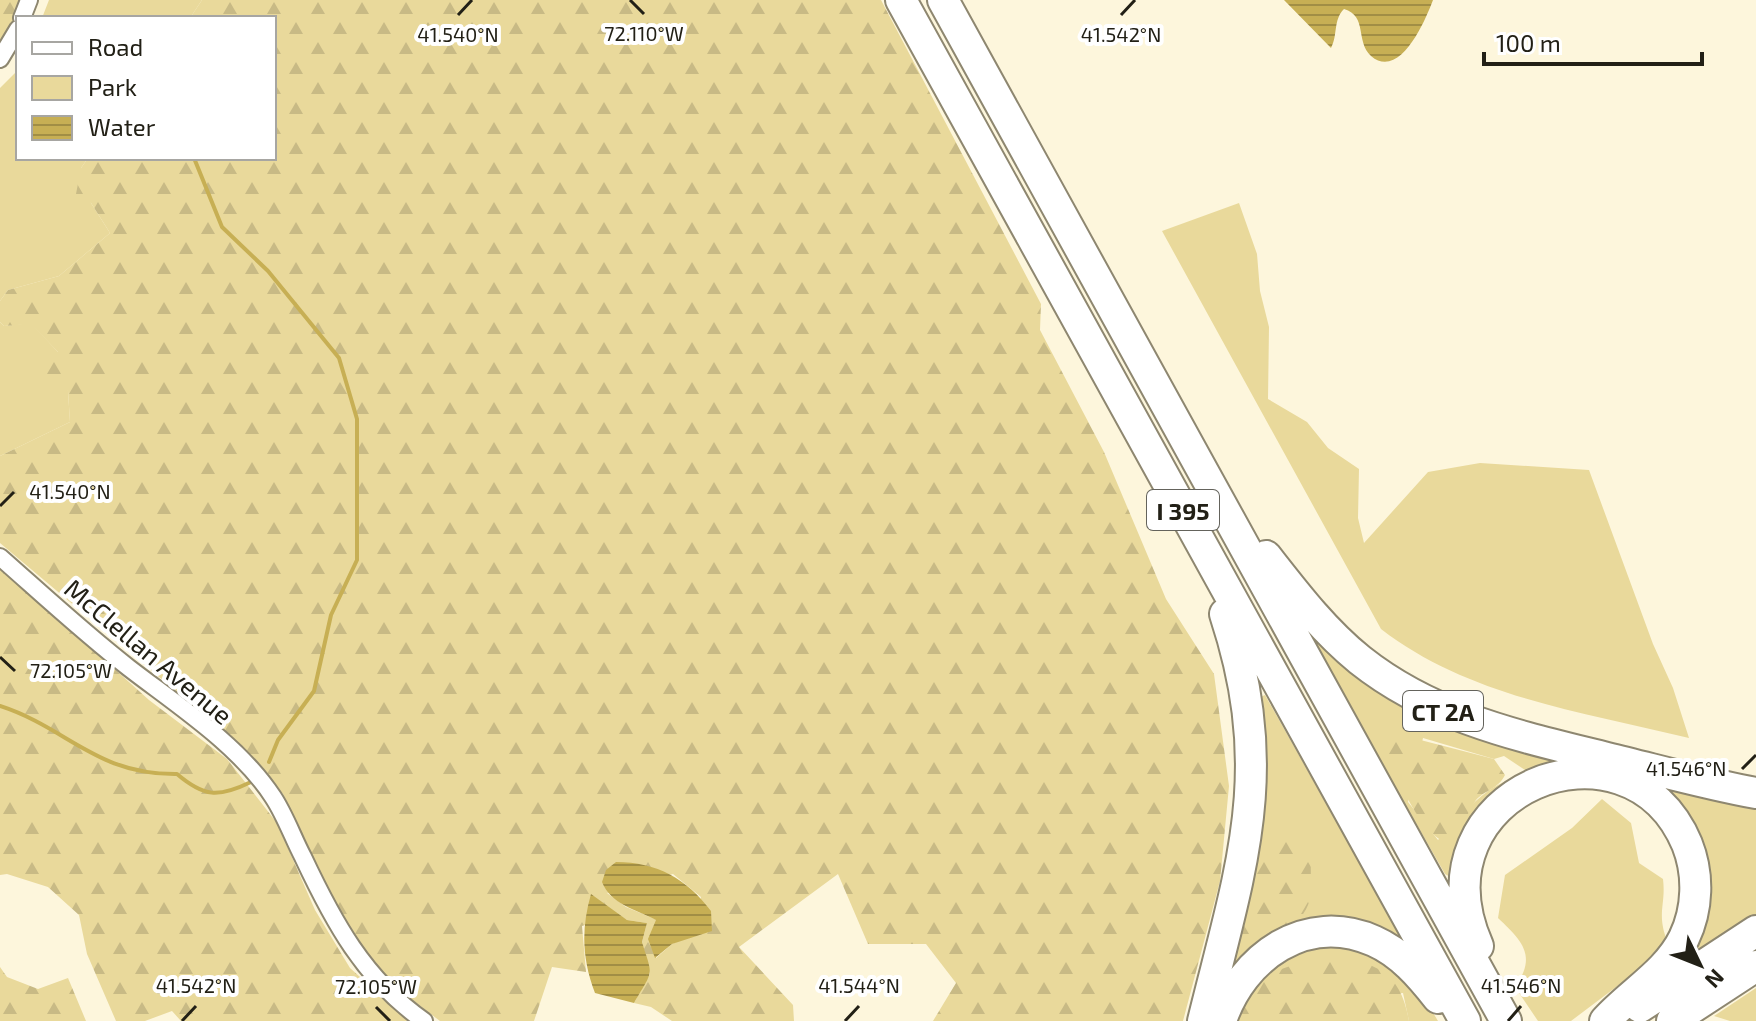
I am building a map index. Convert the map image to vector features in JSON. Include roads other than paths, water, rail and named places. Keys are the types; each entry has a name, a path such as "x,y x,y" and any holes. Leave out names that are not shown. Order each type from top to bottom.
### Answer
{"highway":[{"name":"I 395","path":"901,0 1465,1021"},
{"name":"I 395","path":"943,0 1501,1013"},
{"name":"CT 2A","path":"1212,489 1323,626 1361,661 1411,694 1480,726 1756,793"},
{"path":"1197,537 1244,677 1253,753 1246,842 1203,1021"},
{"path":"1501,1013 1468,915 1465,879 1471,848 1496,810 1522,788 1565,775 1606,775 1635,786 1674,820 1689,850 1696,889 1689,924 1678,949 1653,978 1625,998 1605,1021"},
{"path":"1619,1021 1756,931"},
{"path":"1221,1021 1239,980 1257,960 1296,939 1336,934 1370,940 1398,955 1456,1021"},
{"path":"1672,1021 1756,966"}],"street":[{"path":"0,59 16,32"},
{"name":"McClellan Avenue","path":"0,557 128,667 188,711 244,765 273,797 325,903 358,960 387,992 424,1021"}],"water":[{"path":"1284,0 1433,0 1418,33 1402,54 1382,62 1366,50 1359,23 1351,12 1344,9 1341,13 1331,48"},
{"path":"616,862 645,865 681,881 711,911 712,931 672,944 655,958 648,939 656,920 625,906 611,896 602,882 606,870"},
{"path":"591,894 627,920 647,923 642,942 650,973 634,1003 595,993 584,944"}],"waterway":[{"path":"195,160 222,227 268,271 339,358 357,419 357,560 331,615 314,691 278,740 269,762"},
{"path":"0,706 24,715 103,759 149,772 177,774 204,791 220,793 251,782"}]}
